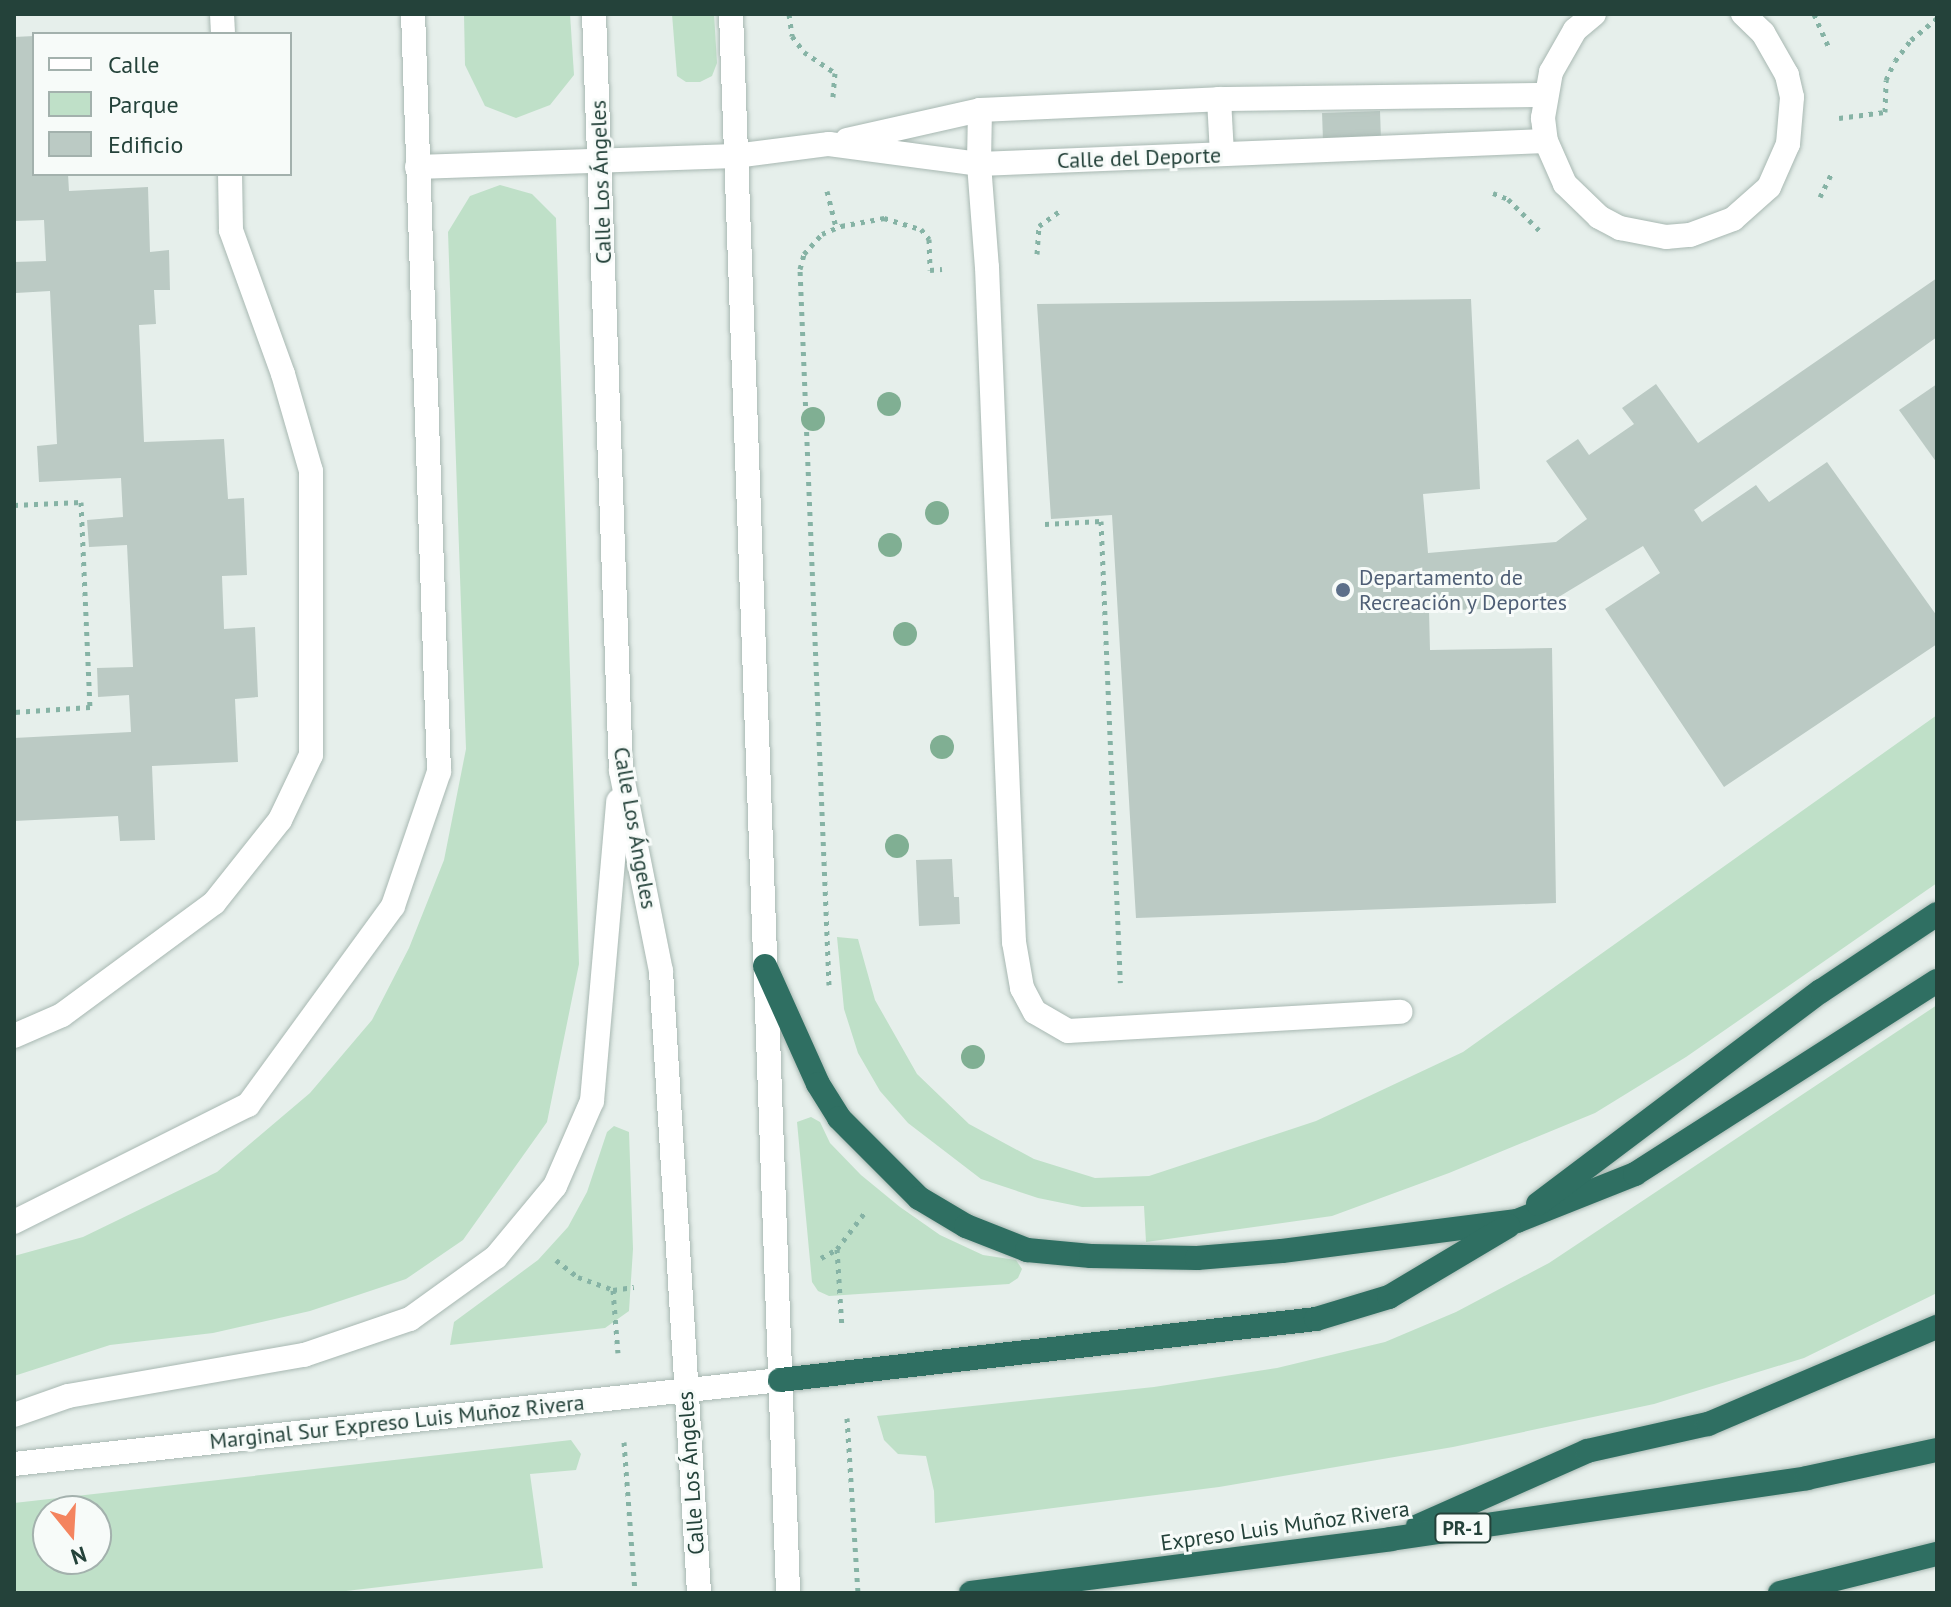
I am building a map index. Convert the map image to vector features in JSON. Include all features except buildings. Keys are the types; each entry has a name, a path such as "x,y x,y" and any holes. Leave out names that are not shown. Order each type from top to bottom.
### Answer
{"highway":[{"path":"780,1380 1316,1319 1389,1297 1517,1221 1821,991 1937,914"},
{"path":"765,966 818,1084 839,1118 894,1176 919,1198 966,1226 1027,1250 1091,1256 1225,1256 1517,1221 1635,1174 1937,981"},
{"path":"1391,1539 1587,1451 1708,1424 1937,1327"},
{"name":"Expreso Luis Muñoz Rivera","path":"979,1592 1391,1539 1807,1478 1937,1450"},
{"path":"1780,1593 1937,1554"}],"street":[{"path":"14,1222 248,1105 393,906 439,772 413,14"},
{"name":"Calle Los Ángeles","path":"594,14 621,771 661,971 699,1593"},
{"path":"731,14 788,1593"},
{"path":"1594,14 1561,50 1545,95 1546,141 1565,184 1599,217 1620,228 1666,237 1713,229 1733,219 1769,187 1788,144 1792,97 1777,53 1743,14"},
{"path":"829,144 980,110 1219,99 1545,95"},
{"path":"1219,99 1222,154"},
{"path":"980,110 979,164 987,267 1016,968 1035,1012 1068,1031 1400,1012"},
{"name":"Calle del Deporte","path":"417,167 735,156 829,144 979,164 1546,141"},
{"path":"14,1036 62,1015 214,903 280,820 311,755 311,471 283,374 231,230 230,176"},
{"path":"14,1415 68,1396 304,1355 410,1319 496,1257 555,1186 592,1101 621,771"},
{"name":"Marginal Sur Expreso Luis Muñoz Rivera","path":"14,1464 780,1380"}],"path":[{"path":"1814,14 1831,57"},
{"path":"1839,118 1885,112 1886,80 1895,61 1911,40 1937,18"},
{"path":"1839,128 1840,103"},
{"path":"1818,200 1834,162"},
{"path":"1486,191 1508,199 1550,239"},
{"path":"830,996 817,756 800,269 804,254 822,234 841,226 884,218 921,229 929,239 930,270 1037,264 1039,226 1047,217 1069,208"},
{"path":"14,505 81,502 90,707 14,712"},
{"path":"1039,524 1101,521 1122,1028"},
{"path":"816,1261 837,1249 894,1176"},
{"path":"520,1229 578,1277 613,1290"}],"green space":[{"path":"464,14 570,14 574,75 550,105 516,118 485,106 465,65"},
{"path":"672,14 714,14 717,63 712,76 700,82 686,82 677,76"},
{"path":"500,185 532,194 556,218 579,964 547,1122 463,1240 406,1279 310,1311 213,1333 110,1345 14,1376 14,1256 83,1237 217,1172 310,1093 372,1020 409,948 444,860 466,749 448,232 470,196"},
{"path":"1937,715 1937,883 1686,1057 1595,1113 1449,1173 1332,1216 1146,1242 1144,1206 1082,1207 1038,1198 981,1179 908,1123 880,1091 858,1053 844,1009 837,937 858,939 875,1000 917,1074 969,1124 1034,1159 1095,1178 1149,1176 1316,1121 1463,1052"},
{"path":"1937,1005 1937,1293 1804,1358 1654,1404 1453,1447 1219,1487 935,1523 934,1491 926,1456 898,1454 884,1440 877,1416 1154,1387 1277,1368 1385,1342 1456,1312 1549,1263"},
{"path":"811,1117 820,1122 830,1143 861,1175 900,1207 940,1235 983,1255 1016,1260 1022,1269 1018,1278 1009,1284 829,1296 818,1291 812,1282 797,1122"},
{"path":"614,1126 629,1132 633,1249 629,1311 605,1328 450,1345 454,1322 538,1260 568,1227 587,1192 607,1132"},
{"path":"571,1440 581,1454 576,1470 530,1474 543,1568 329,1593 14,1593 14,1503 32,1501 32,1575 112,1575 112,1495 85,1495"}],"place":[{"name":"Departamento de Recreación y Deportes","path":"1343,590"}]}
